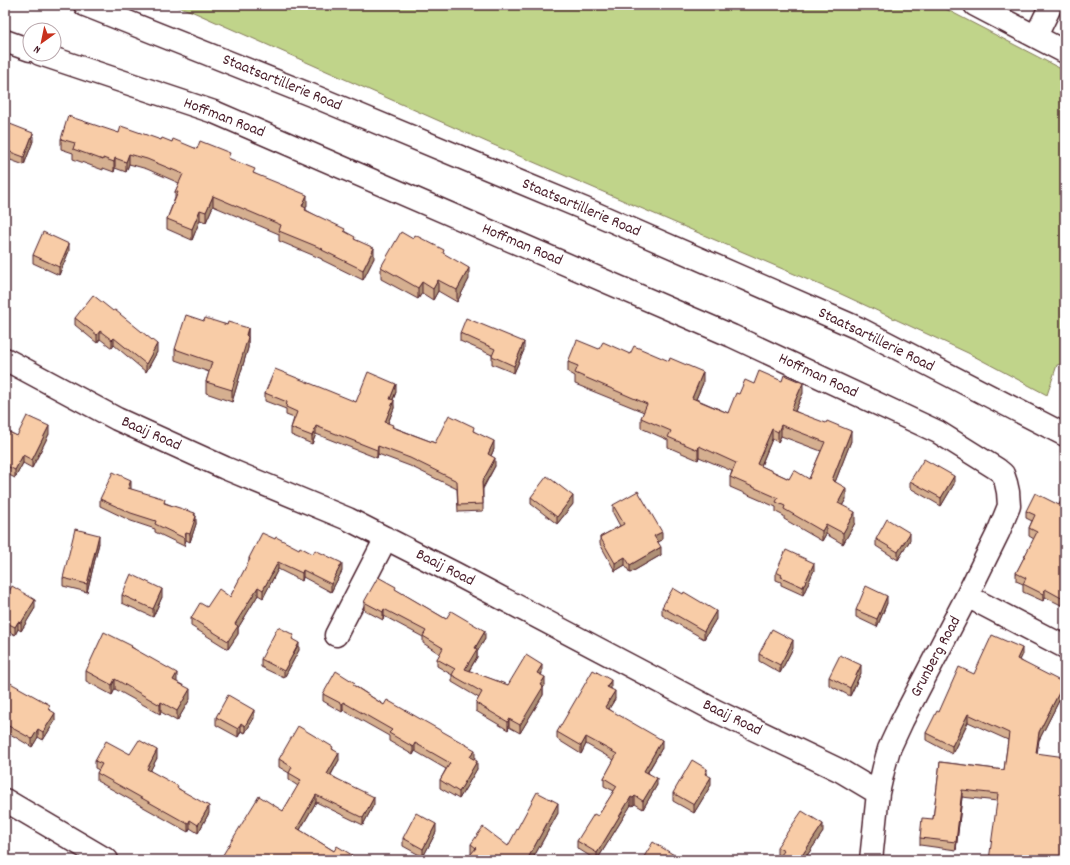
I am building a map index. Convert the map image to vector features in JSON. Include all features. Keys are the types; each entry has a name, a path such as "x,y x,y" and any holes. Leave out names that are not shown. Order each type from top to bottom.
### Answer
{"street":[{"name":"Staatsartillerie Road","path":"85,5 324,100 585,209 860,329 1065,435"},
{"path":"975,5 1065,52"},
{"path":"1036,36 1051,5"},
{"path":"5,41 22,47"},
{"name":"Hoffman Road","path":"62,61 214,112 725,333 938,432 991,464"},
{"name":"Baaij Road","path":"5,359 117,419 225,468 348,519 716,711 841,771 878,793"},
{"name":"Grunberg Road","path":"871,860 878,793 886,761 902,721 998,534 1009,506 1008,492 1003,474 991,464"},
{"path":"336,635 386,538"},
{"path":"967,596 1065,647"},
{"path":"5,800 107,860"}],"green space":[{"path":"173,5 938,5 1065,71 1065,363 1057,365 1047,395 968,353 841,294 489,143 191,11"}],"building":[{"path":"68,116 119,133 121,126 161,140 162,138 172,142 173,139 197,149 200,141 230,153 228,158 255,169 253,173 307,195 302,206 306,208 305,210 345,229 344,231 355,237 354,239 374,248 363,270 322,250 323,249 279,231 281,225 213,196 206,212 200,210 192,229 167,219 178,192 175,192 183,174 147,159 129,154 126,162 115,158 114,162 103,158 103,160 73,149 75,143 61,139"},
{"path":"5,121 33,133 24,157 5,150"},
{"path":"43,232 69,244 59,267 33,255"},
{"path":"401,232 413,239 415,235 444,250 443,253 469,268 457,290 438,280 433,289 422,282 418,288 381,267"},
{"path":"93,295 113,311 115,310 157,344 146,364 114,338 112,340 100,331 97,335 75,318"},
{"path":"186,315 204,321 205,318 227,325 228,322 248,328 246,335 248,337 232,390 206,382 212,362 175,349"},
{"path":"466,318 524,342 514,366 492,356 495,349 460,333"},
{"path":"577,340 599,349 603,342 630,354 634,346 669,361 670,358 703,372 692,398 728,413 736,393 739,394 745,380 754,384 759,371 782,381 784,375 803,383 791,410 826,423 827,421 851,431 832,480 846,488 838,503 855,512 843,533 826,524 822,531 784,509 785,506 776,502 778,498 730,477 736,463 699,446 698,450 668,437 671,431 641,418 647,404 575,373 578,366 568,362","holes":["781,425 825,442 809,479 794,470 789,479 757,464 772,429 778,432"]},
{"path":"275,369 356,402 368,372 396,384 390,399 394,400 385,422 393,425 392,427 435,443 449,415 474,427 473,431 494,441 488,454 495,458 482,482 483,504 458,505 457,481 410,458 378,446 377,450 316,426 312,436 291,428 297,412 286,407 287,402 265,393"},
{"path":"27,416 49,426 32,460 23,455 15,470 5,465 5,430 17,436"},
{"path":"924,459 954,476 941,498 910,481"},
{"path":"113,472 131,480 128,488 165,499 164,503 195,513 194,515 196,516 190,534 186,533 184,538 155,524 156,521 131,513 100,499"},
{"path":"547,476 573,496 557,517 531,497"},
{"path":"638,491 662,532 654,536 661,547 630,565 625,557 615,563 600,537 624,524 613,505"},
{"path":"1035,493 1059,505 1065,493 1065,600 1045,589 1043,594 1023,584 1026,578 1016,573 1037,532 1029,528 1035,515 1026,511"},
{"path":"887,519 910,533 898,552 876,539"},
{"path":"75,529 99,535 87,584 63,578"},
{"path":"262,533 275,539 276,537 299,549 300,547 313,554 315,550 342,563 331,584 303,570 302,573 278,562 263,590 258,587 235,624 238,626 228,641 191,618 200,603 207,607 219,589 230,597"},
{"path":"786,550 814,563 803,587 781,577 782,575 776,572"},
{"path":"131,574 162,589 153,609 122,595"},
{"path":"378,577 396,587 395,589 446,619 451,611 485,631 475,648 477,649 465,669 508,685 526,655 542,665 537,673 545,677 540,685 543,687 520,725 509,719 508,722 476,703 482,692 452,675 455,669 437,659 443,648 423,636 426,631 384,609 383,612 364,602"},
{"path":"12,586 35,600 21,623 18,622 15,627 5,622 5,599"},
{"path":"866,586 887,596 877,619 856,610"},
{"path":"673,588 683,594 684,592 716,611 704,631 662,607"},
{"path":"278,627 294,635 292,639 299,643 284,671 261,659"},
{"path":"772,629 793,640 780,665 759,654"},
{"path":"104,632 132,646 131,647 177,673 173,680 190,689 177,711 161,702 160,705 115,679 112,685 86,671"},
{"path":"992,635 1022,648 1017,659 1064,683 1039,732 1036,753 1065,757 1065,860 989,860 998,794 962,790 956,842 920,838 922,818 933,819 940,762 1004,770 1009,733 968,714 952,746 926,733 937,711 939,712 959,667 974,674"},
{"path":"840,655 861,665 850,688 829,677"},
{"path":"593,670 611,680 607,687 615,691 605,707 662,740 644,771 657,778 643,801 635,796 633,798 631,797 597,853 577,841 594,814 598,816 617,786 604,778 617,754 586,737 581,746 557,732"},
{"path":"336,671 355,683 353,685 384,705 387,700 475,750 470,757 477,761 459,792 440,780 450,763 415,743 413,747 389,733 392,730 343,702 342,704 323,694"},
{"path":"5,680 50,705 48,709 55,713 43,732 38,729 32,739 5,724"},
{"path":"228,695 254,710 245,726 241,723 238,729 216,717"},
{"path":"298,726 333,747 332,749 339,753 327,774 374,797 363,818 316,795 297,828 334,851 337,846 352,855 349,860 225,860 221,858 259,796 283,811 301,780 289,773 292,767 279,759"},
{"path":"139,740 157,750 147,769 178,786 177,788 209,806 198,825 190,820 188,824 97,773 102,764 95,761 106,741 130,754"},
{"path":"692,760 707,769 705,774 711,777 694,805 673,793"},
{"path":"537,792 558,803 527,860 466,860 476,848 471,844 483,827 508,846"},
{"path":"802,811 823,824 799,860 789,860 781,855 784,851 777,847"},
{"path":"416,813 436,824 423,849 403,838"},
{"path":"653,842 679,858 677,860 642,860"}]}
